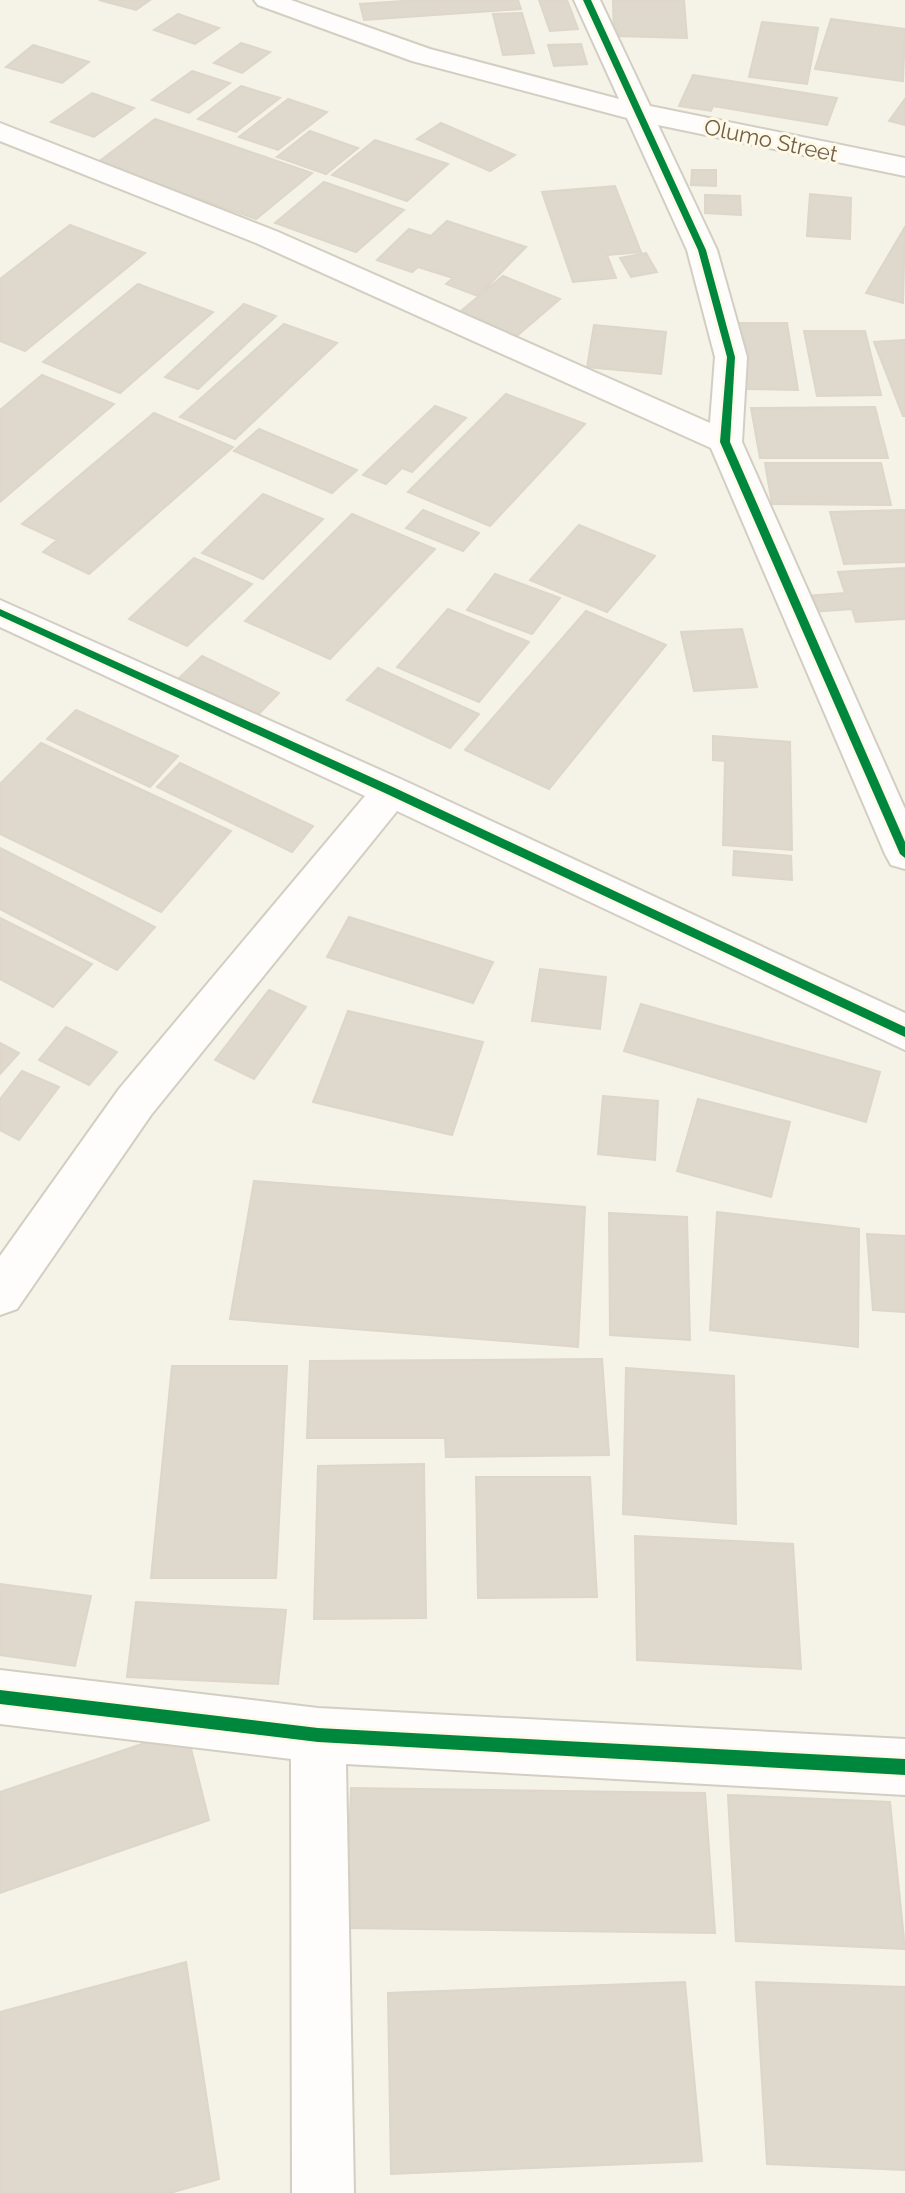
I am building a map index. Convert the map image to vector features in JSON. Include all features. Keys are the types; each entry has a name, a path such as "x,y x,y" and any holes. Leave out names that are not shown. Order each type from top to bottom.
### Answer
{"street":[{"name":"Olumo Street","path":"267,0 421,55 637,112 905,167"},
{"path":"587,0 702,250 731,357 725,442 905,854"},
{"path":"0,131 266,237 725,442"},
{"path":"0,612 905,1032"},
{"path":"0,1294 135,1102 391,791"},
{"path":"0,1697 318,1735 905,1767"},
{"path":"318,1735 323,2193"}],"building":[{"path":"99,0 150,0 136,10"},
{"path":"418,0 518,0 521,9 364,20 360,4"},
{"path":"539,0 567,0 578,29 550,31"},
{"path":"613,0 684,0 687,38 614,36"},
{"path":"522,13 534,53 503,55 493,14"},
{"path":"178,14 219,28 195,44 154,30"},
{"path":"831,19 905,29 903,81 815,69"},
{"path":"762,22 818,28 807,84 749,77"},
{"path":"241,43 270,52 242,73 214,63"},
{"path":"581,44 587,64 554,66 548,45"},
{"path":"33,45 89,62 62,83 6,67"},
{"path":"192,71 230,83 189,113 152,100"},
{"path":"693,75 837,98 827,125 713,106 711,111 679,106"},
{"path":"241,86 280,98 236,132 198,119"},
{"path":"92,93 134,108 94,137 51,122"},
{"path":"288,99 327,112 278,150 239,137"},
{"path":"905,99 905,125 889,121"},
{"path":"155,119 312,173 256,219 97,163"},
{"path":"441,123 515,155 490,171 417,139"},
{"path":"310,131 358,148 326,174 277,157"},
{"path":"375,140 448,164 407,201 332,175"},
{"path":"692,170 716,170 716,186 691,185"},
{"path":"324,182 404,210 356,252 275,223"},
{"path":"615,186 641,252 607,255 616,278 573,282 542,192"},
{"path":"810,194 851,198 850,239 807,236"},
{"path":"705,195 740,196 741,215 705,213"},
{"path":"447,221 526,247 478,296 446,284 453,278 418,267 412,272 377,260 409,229 431,236"},
{"path":"70,225 145,253 25,351 0,341 0,279"},
{"path":"905,227 903,303 866,293"},
{"path":"646,253 657,272 631,277 620,258"},
{"path":"503,276 560,299 512,340 455,316"},
{"path":"138,284 213,312 120,393 43,362"},
{"path":"244,304 276,316 198,389 165,377"},
{"path":"737,323 787,323 798,390 745,389"},
{"path":"284,324 337,343 235,439 180,417"},
{"path":"594,325 666,332 661,374 587,367"},
{"path":"804,331 865,331 881,395 817,396"},
{"path":"905,340 905,416 903,416 874,342"},
{"path":"42,375 114,404 0,502 0,410"},
{"path":"506,394 585,424 490,526 408,492"},
{"path":"435,406 466,418 412,472 402,468 386,484 363,475"},
{"path":"875,407 888,458 760,458 751,408"},
{"path":"154,413 233,447 89,574 43,552 57,540 22,524"},
{"path":"259,429 357,470 332,493 234,451"},
{"path":"765,463 881,463 891,505 772,504"},
{"path":"263,494 323,519 263,579 202,553"},
{"path":"423,510 479,533 463,551 406,528"},
{"path":"905,510 905,562 844,564 830,512"},
{"path":"352,514 435,549 330,659 245,621"},
{"path":"579,525 655,556 607,612 530,580"},
{"path":"194,558 252,584 187,646 129,619"},
{"path":"905,568 905,619 856,622 852,609 811,612 806,596 845,593 838,572"},
{"path":"495,574 560,598 532,634 467,610"},
{"path":"448,609 529,642 479,702 397,667"},
{"path":"586,611 666,645 549,789 465,750"},
{"path":"742,629 757,687 694,691 681,632"},
{"path":"202,656 279,693 251,722 173,684"},
{"path":"378,668 479,714 450,748 347,700"},
{"path":"76,710 178,756 150,787 47,739"},
{"path":"713,736 790,742 792,850 723,845 725,761 713,760"},
{"path":"41,743 231,831 161,912 0,834 0,784"},
{"path":"180,763 313,826 292,852 157,787"},
{"path":"0,848 155,927 117,970 0,909"},
{"path":"734,851 791,856 792,880 733,875"},
{"path":"349,917 493,962 473,1003 327,957"},
{"path":"0,918 92,964 53,1007 0,979"},
{"path":"540,969 606,977 600,1029 532,1021"},
{"path":"269,990 306,1007 254,1079 215,1060"},
{"path":"641,1004 880,1072 866,1122 624,1051"},
{"path":"348,1011 483,1042 452,1135 313,1102"},
{"path":"66,1027 117,1052 89,1085 39,1060"},
{"path":"0,1043 19,1053 0,1074"},
{"path":"22,1071 59,1087 19,1140 0,1130 0,1099"},
{"path":"603,1096 658,1101 655,1160 598,1154"},
{"path":"698,1099 790,1122 771,1197 677,1171"},
{"path":"254,1181 585,1207 578,1347 230,1319"},
{"path":"717,1212 859,1229 858,1347 710,1330"},
{"path":"609,1213 687,1217 690,1340 610,1335"},
{"path":"867,1234 905,1236 905,1312 873,1310"},
{"path":"602,1359 609,1455 446,1457 445,1438 307,1438 310,1361"},
{"path":"172,1366 287,1366 276,1578 151,1578"},
{"path":"626,1368 734,1376 736,1524 623,1514"},
{"path":"424,1464 426,1618 314,1619 318,1466"},
{"path":"476,1477 590,1477 597,1597 478,1598"},
{"path":"635,1536 793,1544 801,1669 637,1660"},
{"path":"0,1584 91,1596 75,1666 0,1655"},
{"path":"136,1602 286,1610 278,1684 127,1677"},
{"path":"186,1729 209,1820 0,1893 0,1792"},
{"path":"351,1788 705,1793 715,1933 346,1928"},
{"path":"728,1795 890,1802 905,1949 736,1941"},
{"path":"186,1962 219,2179 170,2193 0,2193 0,2012"},
{"path":"685,1982 702,2161 391,2174 388,1993"},
{"path":"756,1982 905,1987 905,2170 767,2164"}],"cycle path":[{"path":"587,0 702,250 731,357 725,442 905,854"},
{"path":"0,612 905,1032"},
{"path":"0,1697 318,1735 905,1767"}]}
